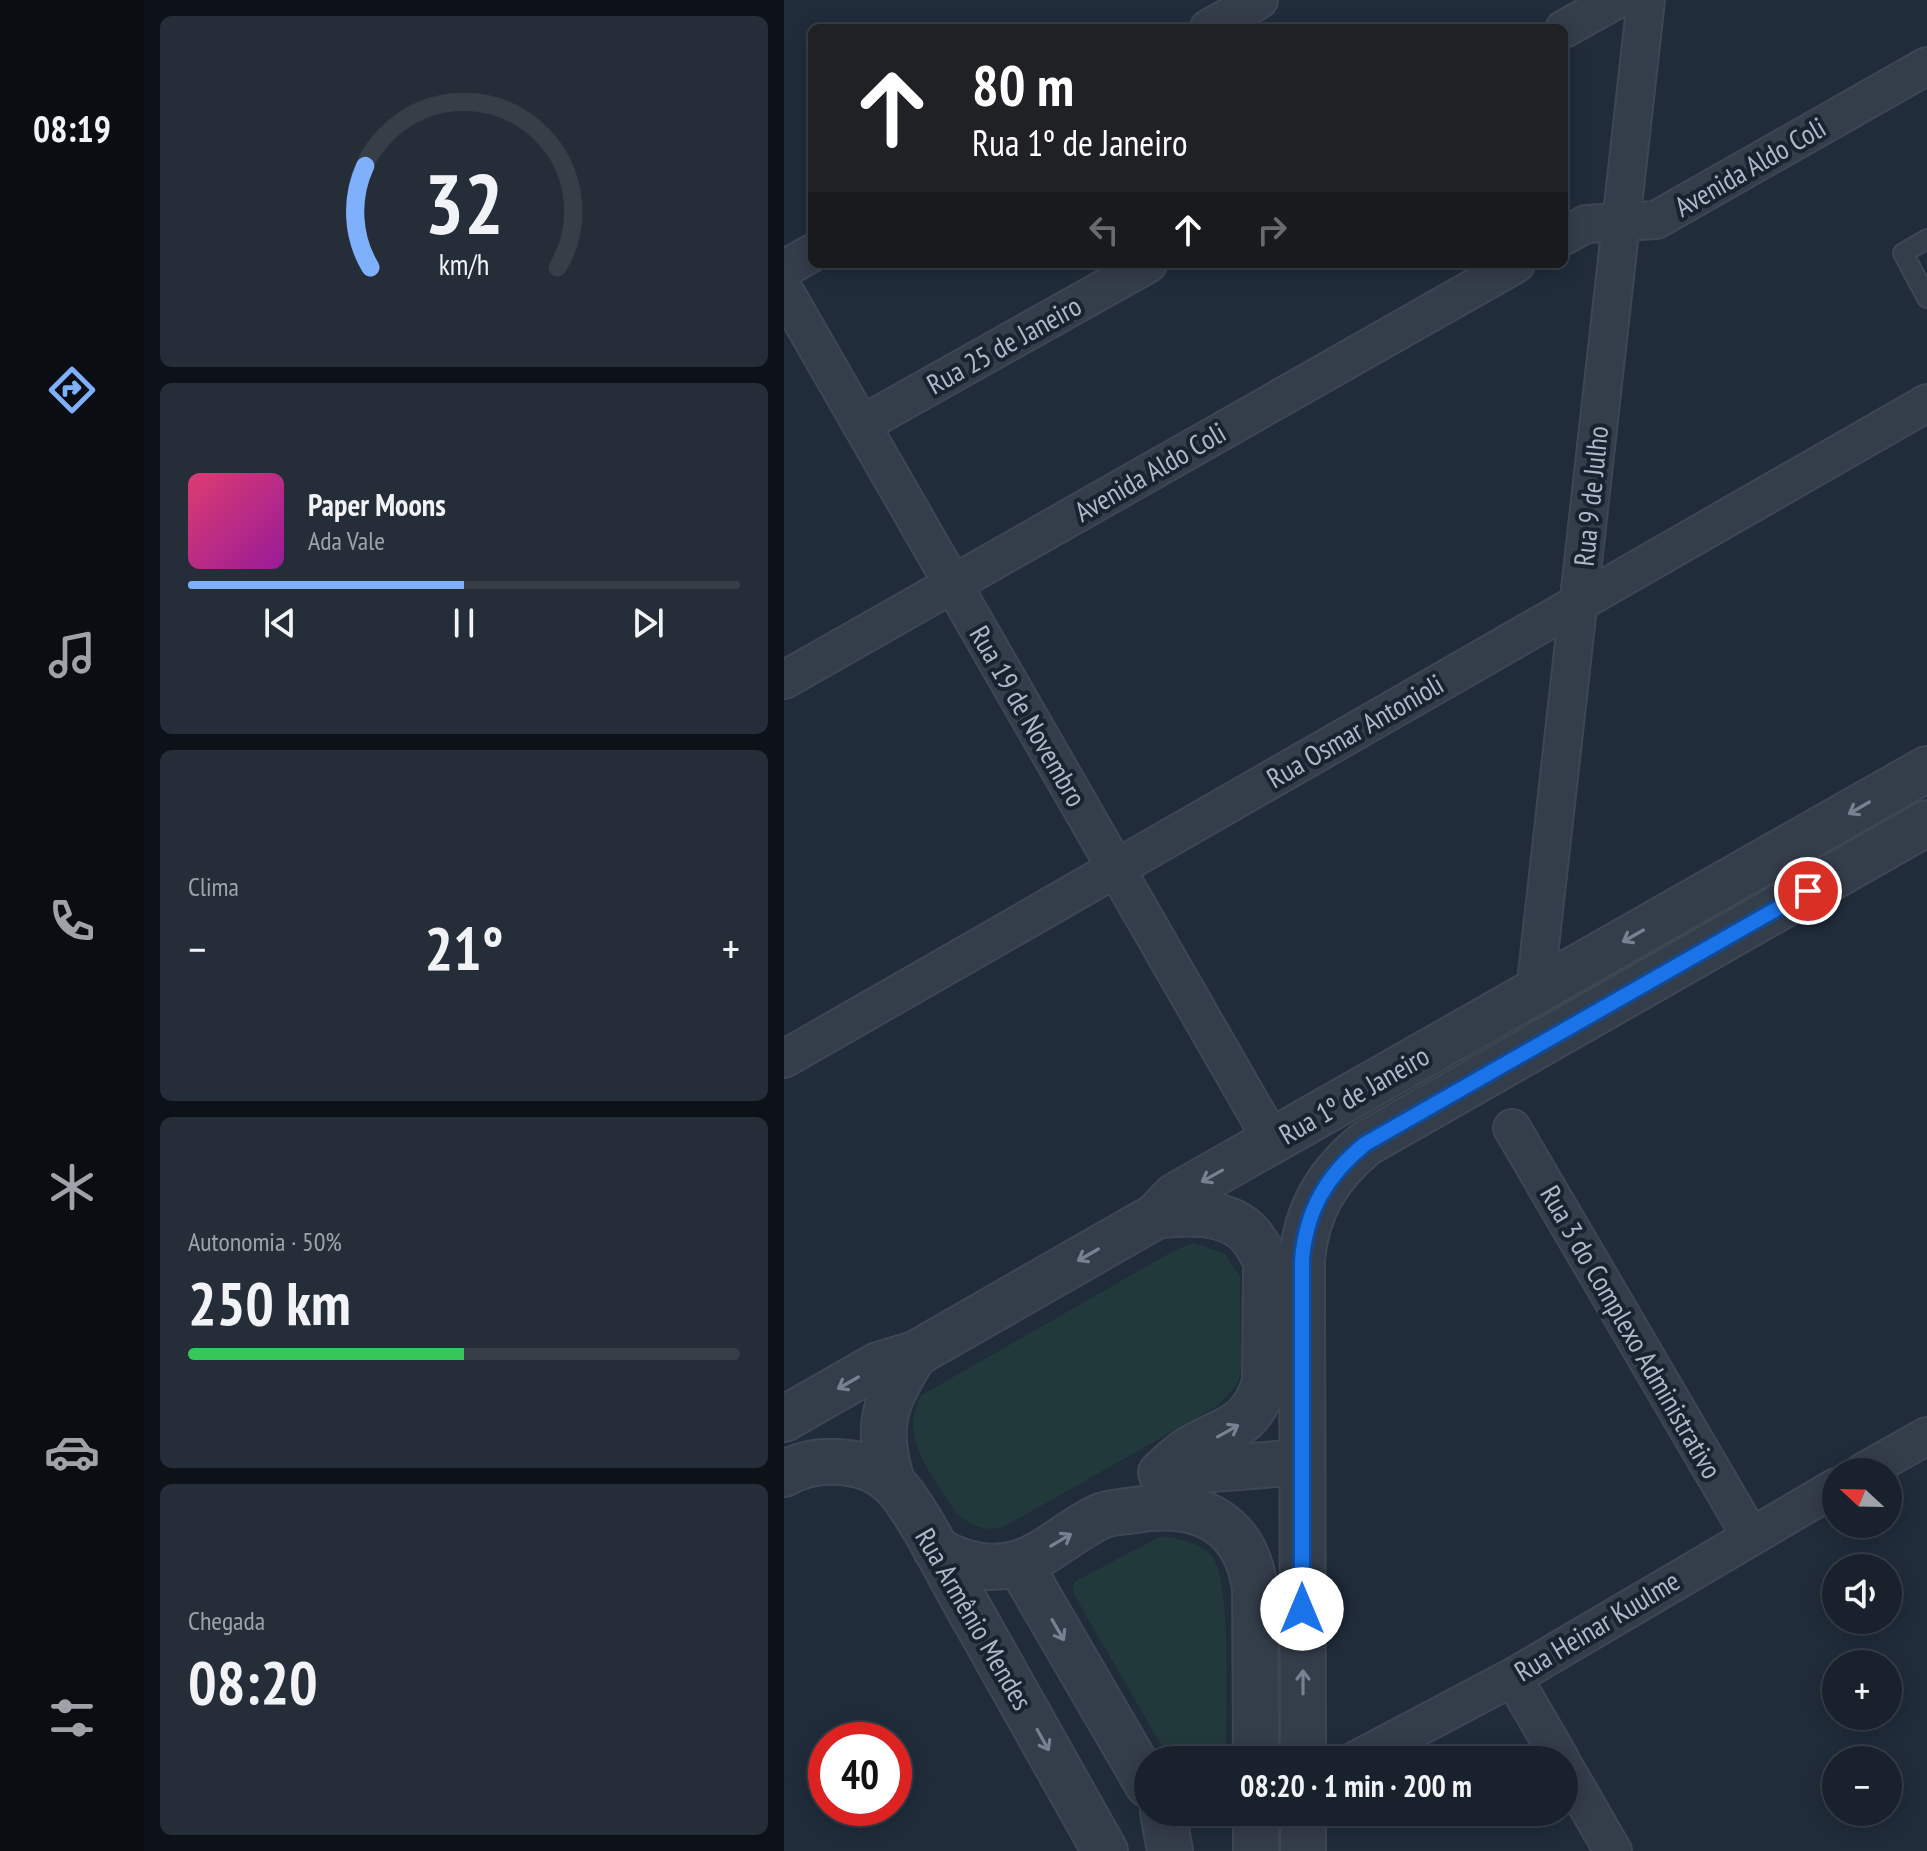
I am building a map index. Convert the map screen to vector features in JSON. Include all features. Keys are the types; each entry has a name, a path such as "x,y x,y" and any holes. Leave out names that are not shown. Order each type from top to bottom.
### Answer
{"street":[{"path":"1216,24 1259,0"},
{"path":"1568,27 1616,0"},
{"name":"Rua 9 de Julho","path":"1535,991 1646,0"},
{"name":"Avenida Aldo Coli","path":"1568,234 1586,224 1656,220 1927,66"},
{"path":"784,269 808,255"},
{"name":"Rua 25 de Janeiro","path":"861,425 1141,268"},
{"name":"Avenida Aldo Coli","path":"784,680 1509,268"},
{"name":"Rua 19 de Novembro","path":"784,290 1273,1142"},
{"name":"Rua Osmar Antonioli","path":"784,1059 1927,403"},
{"name":"Rua 1º de Janeiro","path":"784,1419 878,1365 915,1354 1156,1216 1175,1196 1927,769"},
{"name":"Rua 1º de Janeiro","path":"1303,1746 1304,1240 1313,1208 1330,1178 1365,1144 1927,823"},
{"name":"Rua 3 do Complexo Administrativo","path":"1512,1128 1750,1535"},
{"path":"1156,1216 1200,1214 1229,1222 1250,1235 1266,1267 1302,1321"},
{"path":"936,1550 972,1565 995,1567 1019,1563 1101,1516 1128,1491 1162,1472 1187,1451 1242,1422 1260,1397 1265,1382 1266,1267"},
{"path":"892,1482 883,1451 886,1403 915,1354"},
{"path":"1888,1458 1927,1436"},
{"path":"788,1472 811,1462 833,1461 852,1464 892,1482"},
{"path":"1162,1472 1302,1462"},
{"name":"Rua Armênio Mendes","path":"892,1482 936,1550 1105,1851"},
{"name":"Rua Heinar Kuulme","path":"1382,1746 1513,1677 1822,1495"},
{"path":"1101,1516 1151,1508 1198,1510 1217,1520 1241,1544 1252,1564 1255,1588 1256,1746"},
{"path":"1019,1563 1134,1761"},
{"path":"1513,1677 1553,1746"},
{"path":"1578,1790 1613,1851"},
{"path":"1166,1826 1170,1851"},
{"path":"1256,1826 1256,1851"},
{"path":"1303,1826 1303,1851"}],"lane":[{"path":"1927,239 1903,253 1927,298"}],"green space":[{"path":"1194,1243 1225,1254 1240,1276 1241,1372 1237,1384 1219,1405 1000,1528 980,1527 956,1513 929,1471 916,1441 913,1426 922,1395 1175,1250"},
{"path":"1161,1536 1201,1547 1212,1556 1219,1571 1223,1594 1226,1746 1162,1746 1073,1593 1074,1582"}],"route":[{"path":"1302,1609 1302,1260 1313,1208 1330,1178 1345,1160 1365,1144 1808,891"}]}
